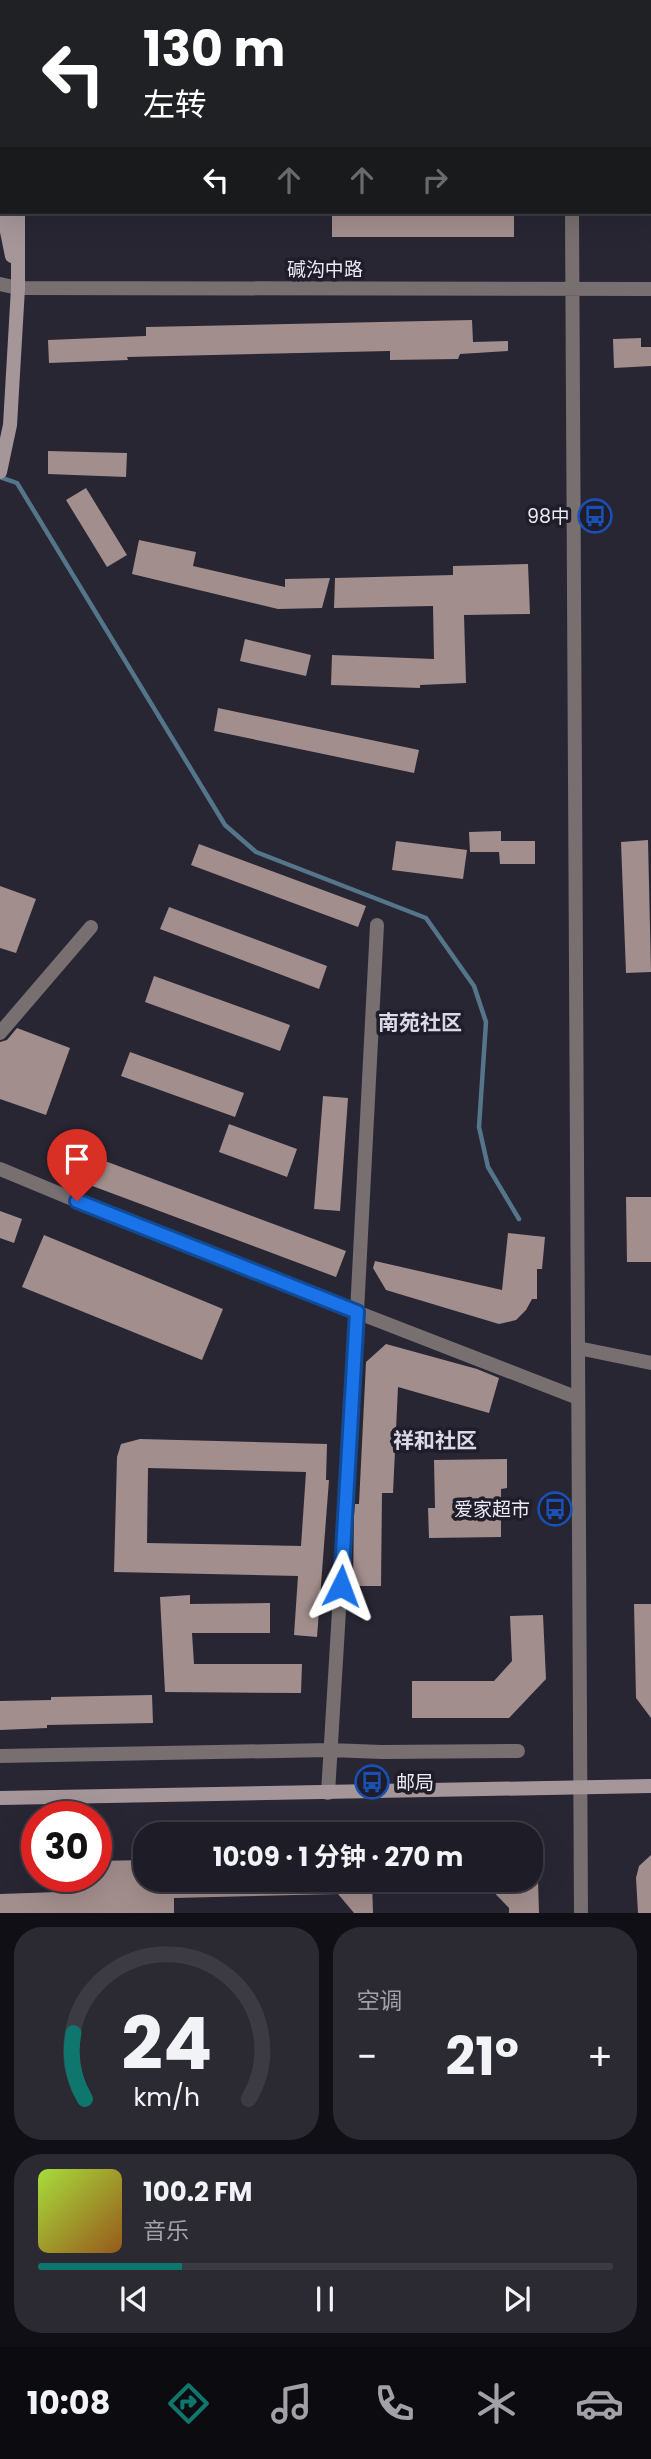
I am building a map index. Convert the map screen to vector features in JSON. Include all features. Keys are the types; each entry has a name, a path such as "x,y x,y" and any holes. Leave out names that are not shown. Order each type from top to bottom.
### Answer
{"main road":[{"path":"3,214 18,288"},
{"path":"0,472 10,425 18,288 19,214"},
{"path":"0,1798 651,1786"}],"street":[{"path":"572,214 581,1913"},
{"name":"碱沟中路","path":"0,284 18,288 651,289"},
{"path":"328,1793 377,925"},
{"path":"0,1033 91,927"},
{"path":"0,1169 181,1244 578,1398"},
{"path":"578,1348 651,1363"},
{"path":"0,1756 330,1750 518,1751"}],"building":[{"path":"332,214 514,214 514,237 332,237"},
{"path":"472,320 473,342 508,341 508,351 460,354 458,359 390,360 390,351 127,357 128,360 49,363 48,340 146,336 146,327"},
{"path":"641,338 641,347 651,347 651,366 614,368 613,339"},
{"path":"48,451 127,453 126,477 48,474"},
{"path":"86,488 127,555 107,567 66,500"},
{"path":"139,540 196,552 193,566 285,587 285,579 330,578 322,608 278,609 132,574"},
{"path":"528,564 530,614 464,615 466,683 420,685 420,688 331,685 332,655 434,659 433,606 334,608 335,578 453,575 453,566"},
{"path":"245,639 311,655 306,676 240,661"},
{"path":"218,708 419,750 414,773 214,731"},
{"path":"501,831 501,841 535,841 535,864 500,864 499,852 470,852 469,832"},
{"path":"648,840 651,972 626,973 621,842"},
{"path":"396,841 467,850 463,879 392,870"},
{"path":"199,844 366,906 358,927 191,865"},
{"path":"0,886 36,899 16,953 0,948"},
{"path":"169,907 327,966 319,989 160,929"},
{"path":"154,976 290,1025 280,1051 145,1002"},
{"path":"17,1028 70,1048 46,1115 0,1099 0,1042 7,1040"},
{"path":"130,1052 244,1093 235,1117 121,1076"},
{"path":"323,1096 348,1098 340,1211 314,1209"},
{"path":"229,1124 297,1149 287,1177 219,1152"},
{"path":"97,1158 346,1251 336,1277 87,1184"},
{"path":"626,1197 651,1197 651,1262 627,1262"},
{"path":"0,1211 22,1219 14,1243 0,1238"},
{"path":"508,1233 545,1237 542,1269 537,1269 537,1299 532,1299 516,1320 499,1324 386,1290 373,1268 375,1261 502,1290"},
{"path":"44,1235 223,1309 202,1360 22,1287"},
{"path":"386,1344 477,1369 499,1378 489,1413 398,1387 393,1493 382,1493 381,1586 353,1586 354,1515 355,1504 359,1504 366,1362"},
{"path":"140,1439 327,1444 326,1480 329,1480 317,1637 294,1635 298,1576 114,1572 117,1457 121,1444","holes":["148,1468 306,1472 301,1546 147,1543"]},
{"path":"507,1459 507,1488 501,1489 501,1537 429,1538 428,1508 435,1508 434,1460"},
{"path":"190,1595 190,1604 270,1603 270,1633 192,1633 194,1664 302,1664 301,1693 165,1692 160,1597"},
{"path":"634,1604 651,1604 651,1718 636,1698"},
{"path":"543,1615 546,1679 509,1718 412,1718 412,1681 494,1681 512,1661 510,1616"},
{"path":"152,1695 153,1723 47,1725 47,1728 0,1730 0,1701"},
{"path":"651,1855 651,1913 638,1913 636,1878 639,1866"},
{"path":"133,1860 133,1892 372,1892 373,1913 354,1913 338,1894 174,1898 174,1913 0,1913 0,1894 112,1892 112,1861"},
{"path":"494,1892 538,1892 539,1913 509,1913 509,1908"}],"waterway":[{"path":"0,477 17,483 225,825 256,852 426,918 474,986 486,1022 479,1127 488,1167 519,1219"}],"place":[{"name":"98中","path":"595,516"},
{"name":"爱家超市","path":"555,1509"},
{"name":"邮局","path":"372,1782"}],"district":[{"name":"南苑社区","path":"420,1023"},
{"name":"祥和社区","path":"435,1441"}],"route":[{"path":"77,1201 357,1312 341,1586"}]}
